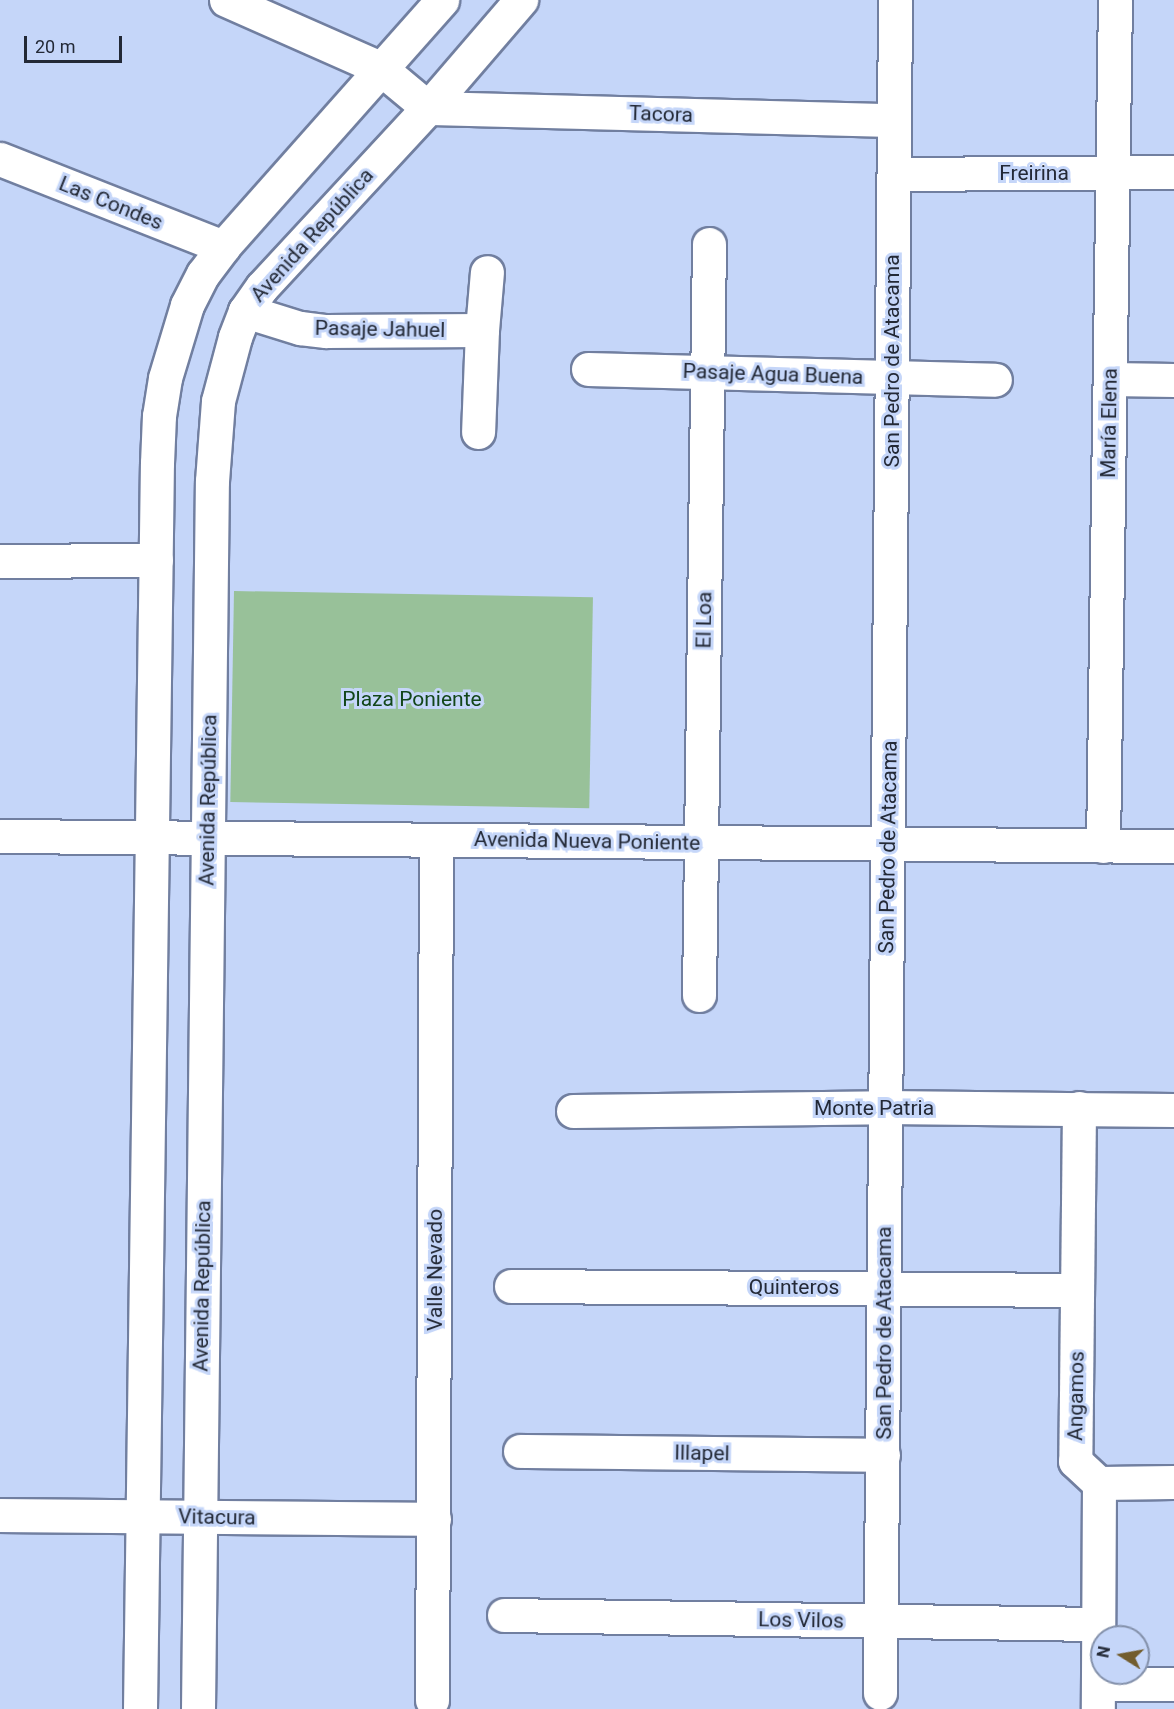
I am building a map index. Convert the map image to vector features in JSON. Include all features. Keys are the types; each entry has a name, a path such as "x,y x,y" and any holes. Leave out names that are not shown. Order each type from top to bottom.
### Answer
{"street":[{"path":"226,0 381,68 428,108"},
{"path":"140,1709 157,463 165,378 187,305 202,274 223,247 442,0"},
{"name":"Avenida República","path":"198,1709 207,837 214,437 226,366 245,311 282,264 428,108 521,0"},
{"name":"San Pedro de Atacama","path":"880,1694 895,0"},
{"name":"María Elena","path":"1103,846 1115,0"},
{"name":"Tacora","path":"428,108 894,120"},
{"name":"Las Condes","path":"0,159 223,247"},
{"name":"Freirina","path":"894,174 1174,172"},
{"name":"El Loa","path":"699,995 709,244"},
{"path":"478,432 487,272"},
{"name":"Pasaje Jahuel","path":"245,311 300,328 326,331 482,330"},
{"name":"Pasaje Agua Buena","path":"588,369 995,381"},
{"path":"1110,379 1174,380"},
{"path":"0,561 156,560"},
{"name":"Avenida Nueva Poniente","path":"0,836 1174,846"},
{"name":"Valle Nevado","path":"432,1700 435,1519 436,840"},
{"name":"Monte Patria","path":"573,1111 885,1107 1174,1110"},
{"name":"Angamos","path":"1079,1108 1075,1461 1099,1483"},
{"name":"Quinteros","path":"511,1286 1077,1290"},
{"name":"Illapel","path":"520,1451 882,1455"},
{"path":"1174,1482 1099,1483 1098,1624 1099,1696 1174,1684"},
{"name":"Vitacura","path":"0,1515 435,1519"},
{"name":"Los Vilos","path":"504,1615 1098,1624"}],"green space":[{"name":"Plaza Poniente","path":"234,591 593,597 589,808 230,802"}]}
